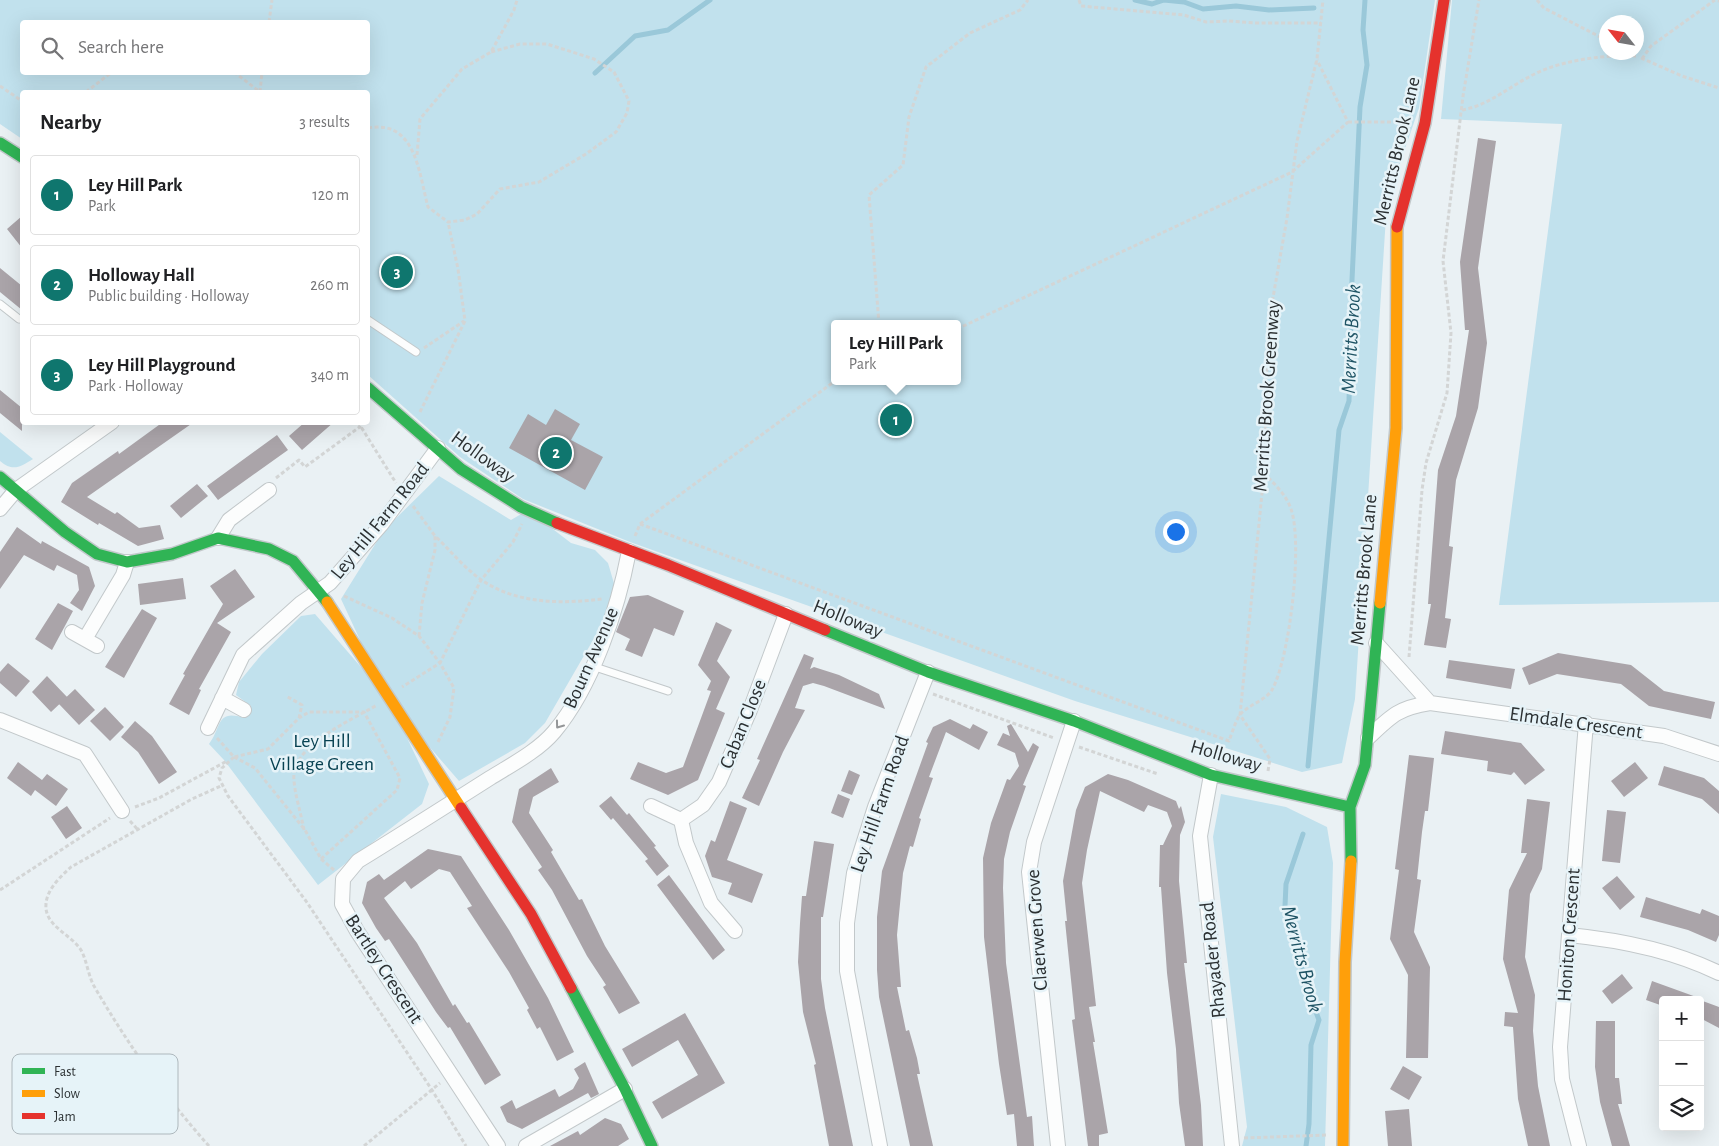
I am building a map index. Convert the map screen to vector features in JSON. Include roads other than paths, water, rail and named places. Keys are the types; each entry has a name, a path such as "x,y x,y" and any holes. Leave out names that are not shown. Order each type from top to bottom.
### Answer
{"street":[{"name":"Merritts Brook Lane","path":"1343,1146 1345,962 1352,837 1350,807 1365,765 1396,428 1396,231 1425,123 1444,0"},
{"path":"0,143 20,157"},
{"name":"Holloway","path":"370,390 461,469 528,510 578,533 629,551 928,672 1074,721 1211,775 1266,786 1350,807"},
{"path":"0,508 16,490 108,425"},
{"name":"Ley Hill Farm Road","path":"208,728 243,655 279,622 325,587 381,525 438,448"},
{"path":"0,477 65,532 97,554 127,562 172,554 218,538 269,549 293,561 325,587 429,761 531,914 625,1089 652,1146"},
{"path":"218,538 229,520 269,490"},
{"name":"Bourn Avenue","path":"455,800 523,757 553,734 574,705 592,666 618,597 629,551"},
{"path":"72,632 91,642 123,575 127,562"},
{"name":"Caban Close","path":"681,820 703,805 719,782 750,710 786,614"},
{"path":"1376,643 1430,703"},
{"name":"Ley Hill Farm Road","path":"880,1146 847,970 847,923 854,873 875,807 928,672"},
{"path":"222,698 244,710"},
{"name":"Elmdale Crescent","path":"1368,738 1386,720 1406,707 1430,703 1586,723 1664,736 1719,754"},
{"path":"0,720 85,754 122,810"},
{"name":"Claerwen Grove","path":"1058,1146 1029,872 1034,842 1074,721"},
{"name":"Honiton Crescent","path":"1579,1146 1562,1079 1560,1047 1586,723"},
{"name":"Rhayader Road","path":"1211,775 1200,836 1232,1142"},
{"name":"Bartley Crescent","path":"455,800 358,861 343,878 342,904 357,932 452,1073 498,1146"},
{"path":"651,806 681,820 686,843 711,903 735,932"},
{"path":"1569,935 1610,939 1661,951 1701,964 1719,973"},
{"path":"526,1146 625,1089"}],"lane":[{"path":"0,304 19,319"},
{"path":"370,321 416,352"},
{"path":"592,666 668,691"}],"waterway":[{"path":"595,73 635,36 668,30 710,0"},
{"path":"1135,0 1152,4 1164,0 1184,2 1203,9 1236,6 1269,10 1314,8"},
{"name":"Merritts Brook","path":"1308,766 1339,430 1349,401 1352,280 1360,107 1367,65 1363,30 1365,0"},
{"name":"Merritts Brook","path":"1303,834 1286,884 1285,906 1308,991 1319,1020 1311,1045 1309,1124 1306,1146"}],"place":[{"name":"Ley Hill Playground","path":"397,272"},
{"name":"Ley Hill Park","path":"896,420"},
{"name":"Holloway Hall","path":"556,453"}],"park label":[{"name":"Ley Hill Village Green","path":"322,752"}]}
